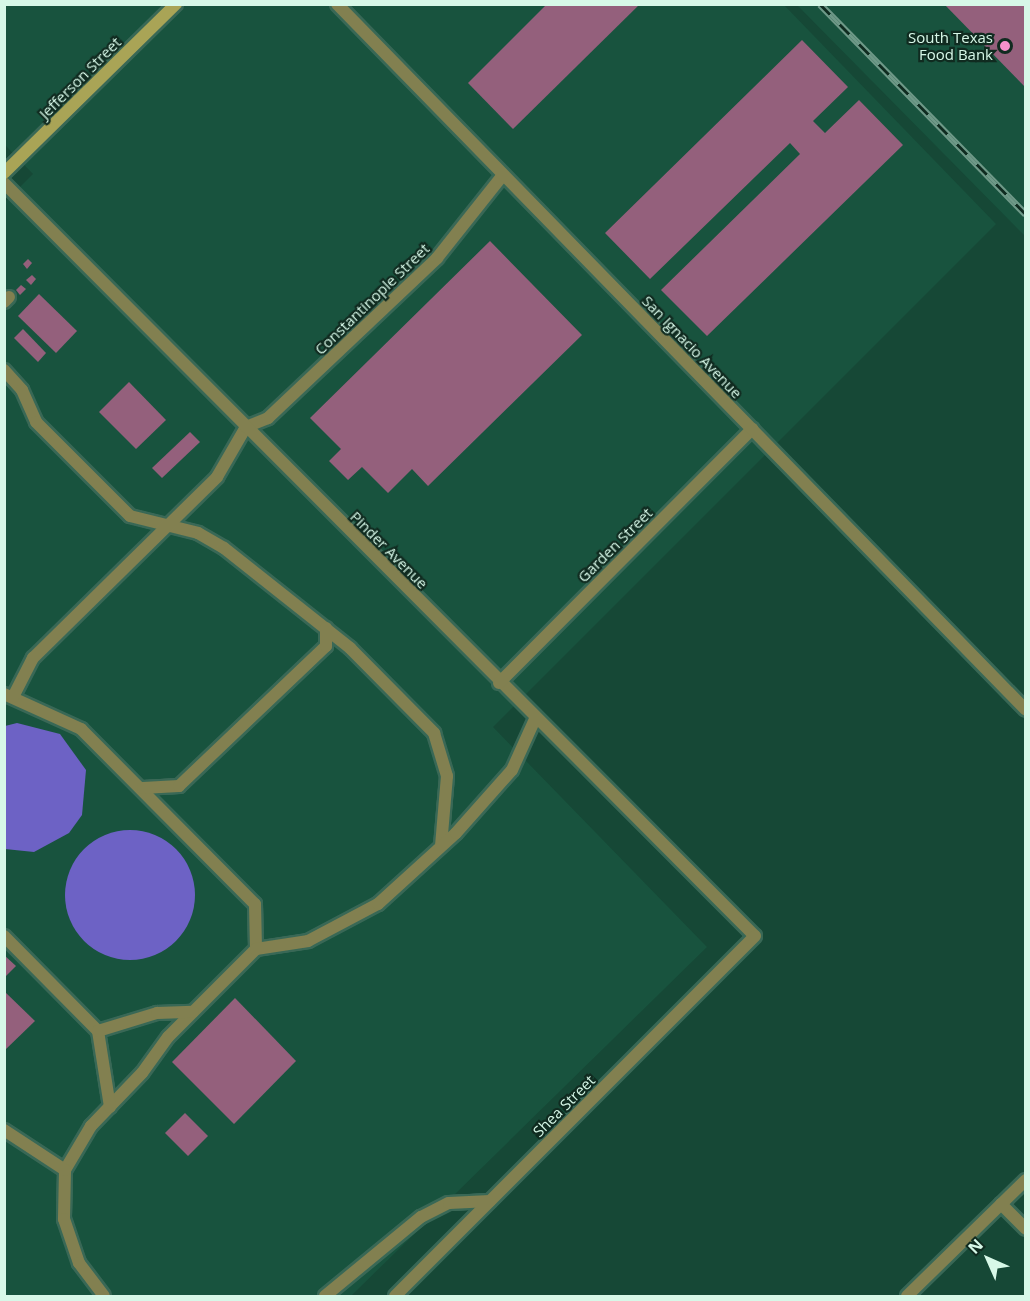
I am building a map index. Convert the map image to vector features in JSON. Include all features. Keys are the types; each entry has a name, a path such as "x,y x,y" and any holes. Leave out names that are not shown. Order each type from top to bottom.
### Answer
{"main road":[{"name":"Jefferson Street","path":"4,173 176,4"}],"street":[{"name":"San Ignacio Avenue","path":"337,4 1026,710"},
{"name":"Constantinople Street","path":"246,427 268,418 437,258 503,175"},
{"name":"Pinder Avenue","path":"4,183 499,682 755,936"},
{"path":"4,370 22,390 36,422 130,516 162,527 198,533 224,548 326,628 434,733 447,776 441,846"},
{"path":"246,427 217,477 162,527 33,658 9,696 81,729 143,788 255,904 256,949"},
{"name":"Garden Street","path":"499,682 752,429"},
{"path":"143,788 179,786 326,646 326,628"},
{"path":"104,1296 79,1263 64,1219 65,1170 91,1126 193,1012 256,949 308,941 378,904 441,846 512,770 535,718"},
{"path":"4,936 98,1031 110,1107"},
{"name":"Shea Street","path":"395,1296 755,936"},
{"path":"98,1031 157,1013 193,1012"},
{"path":"4,1130 65,1170"},
{"path":"907,1296 1026,1180"},
{"path":"325,1296 421,1217 449,1203 490,1201"},
{"path":"1001,1204 1026,1229"}],"shaded area":[{"path":"5,5 784,5 996,224 493,727 707,947 351,1296 5,1296 4,203 33,174 5,145"},
{"path":"797,5 1025,5 1025,236"},
{"path":"17,723 60,734 86,770 82,815 69,833 34,852 5,849 5,726"},
{"path":"130,830 155,835 176,849 190,870 195,895 190,920 176,941 155,955 130,960 105,955 84,941 70,920 65,895 70,870 84,849 105,835"}],"building":[{"path":"547,4 640,4 513,129 468,83"},
{"name":"South Texas Food Bank","path":"944,4 1026,4 1026,88"},
{"path":"802,40 848,87 813,121 825,133 859,100 903,145 707,336 661,290 800,154 790,143 650,279 605,233"},
{"path":"490,241 582,335 428,486 412,469 388,493 362,467 348,480 329,461 341,449 310,418"},
{"path":"28,259 32,263 27,269 23,264"},
{"path":"32,275 36,279 31,285 26,280"},
{"path":"21,285 26,289 20,295 16,290"},
{"path":"39,294 77,331 56,353 18,316"},
{"path":"23,329 46,353 38,362 14,338"},
{"path":"129,382 166,420 136,449 99,412"},
{"path":"190,432 200,442 162,478 152,468"},
{"path":"4,955 16,966 4,978"},
{"path":"4,991 35,1021 4,1051"},
{"path":"235,998 296,1061 234,1124 172,1062"},
{"path":"185,1113 208,1136 188,1156 165,1133"}],"railway":[{"path":"820,4 1026,214"}],"place":[{"name":"South Texas Food Bank","path":"1005,46"}]}
